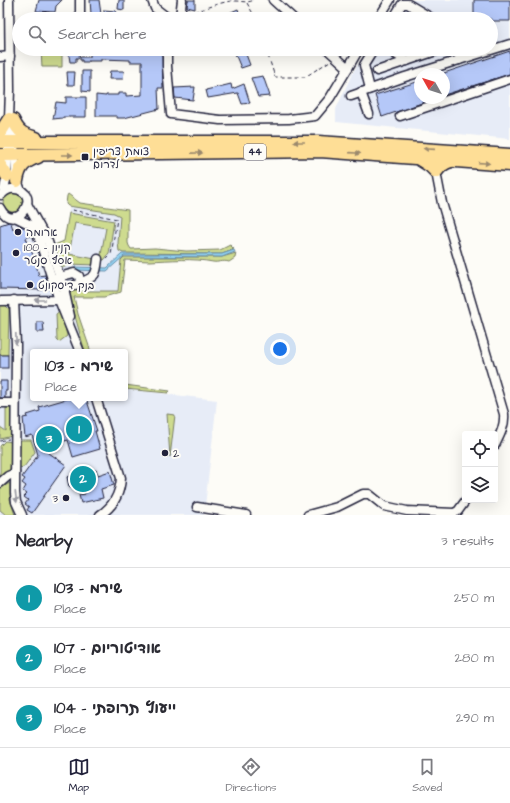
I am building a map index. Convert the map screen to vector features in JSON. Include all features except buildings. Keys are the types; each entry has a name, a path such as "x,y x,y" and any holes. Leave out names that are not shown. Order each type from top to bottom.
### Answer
{"highway":[{"path":"6,139 9,114"},
{"path":"9,114 18,130 43,141"},
{"name":"44","path":"6,139 43,141 318,142 510,155"},
{"name":"44","path":"7,155 320,151 510,165"},
{"path":"0,165 15,183 21,168 25,163 30,159 43,154"},
{"path":"412,158 420,160 436,172 440,167 451,161"}],"street":[{"path":"9,0 10,90 6,139 7,155 15,183 26,196 27,204 48,242 56,277 79,349"},
{"path":"80,0 80,12"},
{"path":"152,0 155,8 160,12"},
{"path":"180,12 182,0"},
{"path":"273,0 286,12"},
{"path":"382,12 390,0"},
{"path":"397,12 402,4 408,4 421,12"},
{"path":"498,47 510,44"},
{"path":"0,57 10,56"},
{"path":"167,56 171,114 220,120 288,119 315,116 330,98 355,56"},
{"path":"370,56 364,65 370,89"},
{"path":"399,56 407,61"},
{"path":"377,71 407,61 416,56"},
{"path":"459,56 459,60"},
{"path":"351,96 469,56"},
{"path":"336,57 348,68"},
{"path":"400,116 510,79"},
{"path":"361,92 368,114"},
{"path":"436,172 442,203 504,414 505,420 502,433 498,440"},
{"path":"1,195 15,183"},
{"path":"1,195 12,189 15,183"},
{"path":"16,217 24,212 27,204"},
{"path":"0,211 9,216 16,217 27,223 35,230 56,277 64,288 63,299"},
{"path":"64,288 78,284 94,276 97,265"},
{"path":"56,277 76,274 80,278 78,284"},
{"path":"0,301 63,299"},
{"path":"14,300 16,344 15,493 16,502 22,515"},
{"path":"97,401 121,478 121,485 117,499 100,515"},
{"path":"0,403 15,403"},
{"path":"0,483 8,476 15,473"},
{"path":"308,515 337,507 363,494 374,496 384,506 407,511 454,513 458,511 464,503"},
{"path":"197,507 246,515"}],"path":[{"path":"194,12 214,5 233,1 247,2 254,0"},
{"path":"247,2 252,12"},
{"path":"268,56 275,77 305,77 336,57"},
{"path":"72,210 117,219 111,255 105,262 97,265"},
{"path":"0,441 15,438"}],"shaded area":[{"path":"399,0 510,0 510,139 336,122 336,109 352,74 364,56 498,56 498,12 391,12"},
{"path":"70,204 127,210 118,291 68,291 84,349 30,349 30,401 128,401 128,389 217,400 204,515 0,515 0,223 11,220 32,210 52,245 64,241"}],"green space":[{"path":"41,56 62,56 62,67 42,67"},
{"path":"13,192 20,195 23,202 20,209 13,212 6,209 3,202 6,195"},
{"path":"68,194 80,203 128,210 128,243 131,249 155,248 186,251 220,250 230,245 234,249 222,254 123,253 119,251 118,243 120,216 114,213 68,206 66,204"},
{"path":"69,213 114,221 109,254 104,260 100,260 106,228 75,223 69,254 95,259 95,265 68,264 65,267 60,267 52,246 64,241"},
{"path":"236,253 235,258 229,262 189,260 125,260 121,292 104,297 74,297 90,349 84,349 68,291 118,291 121,260 124,257 222,257"},
{"path":"0,304 5,305 9,309 8,355 0,355"},
{"path":"61,310 67,336 59,342 57,340 56,314"},
{"path":"128,385 170,391 168,393 128,389"},
{"path":"6,408 11,408 12,436 0,439 0,427 6,431"},
{"path":"167,414 175,415 170,457"},
{"path":"20,440 31,440 35,452 24,467 19,468"},
{"path":"5,441 12,442 10,470 0,477 0,446"},
{"path":"10,483 10,499 15,515 6,515 0,510 0,488"}],"water":[{"path":"234,250 235,252 222,257 124,256 107,271 75,270 75,267 107,268 122,254 222,254"}],"place":[{"name":"צומת צריפין לדרום","path":"85,157"},
{"name":"ארומה","path":"18,232"},
{"name":"100 - קניון אסף סנטר","path":"16,253"},
{"name":"בנק דיסקונט","path":"30,285"},
{"name":"103 - שירמ","path":"79,429"},
{"name":"104 - ייעוץ תרופתי","path":"49,439"},
{"name":"2","path":"165,453"},
{"name":"107 - אודיטוריום","path":"83,479"},
{"name":"3","path":"66,498"}]}
